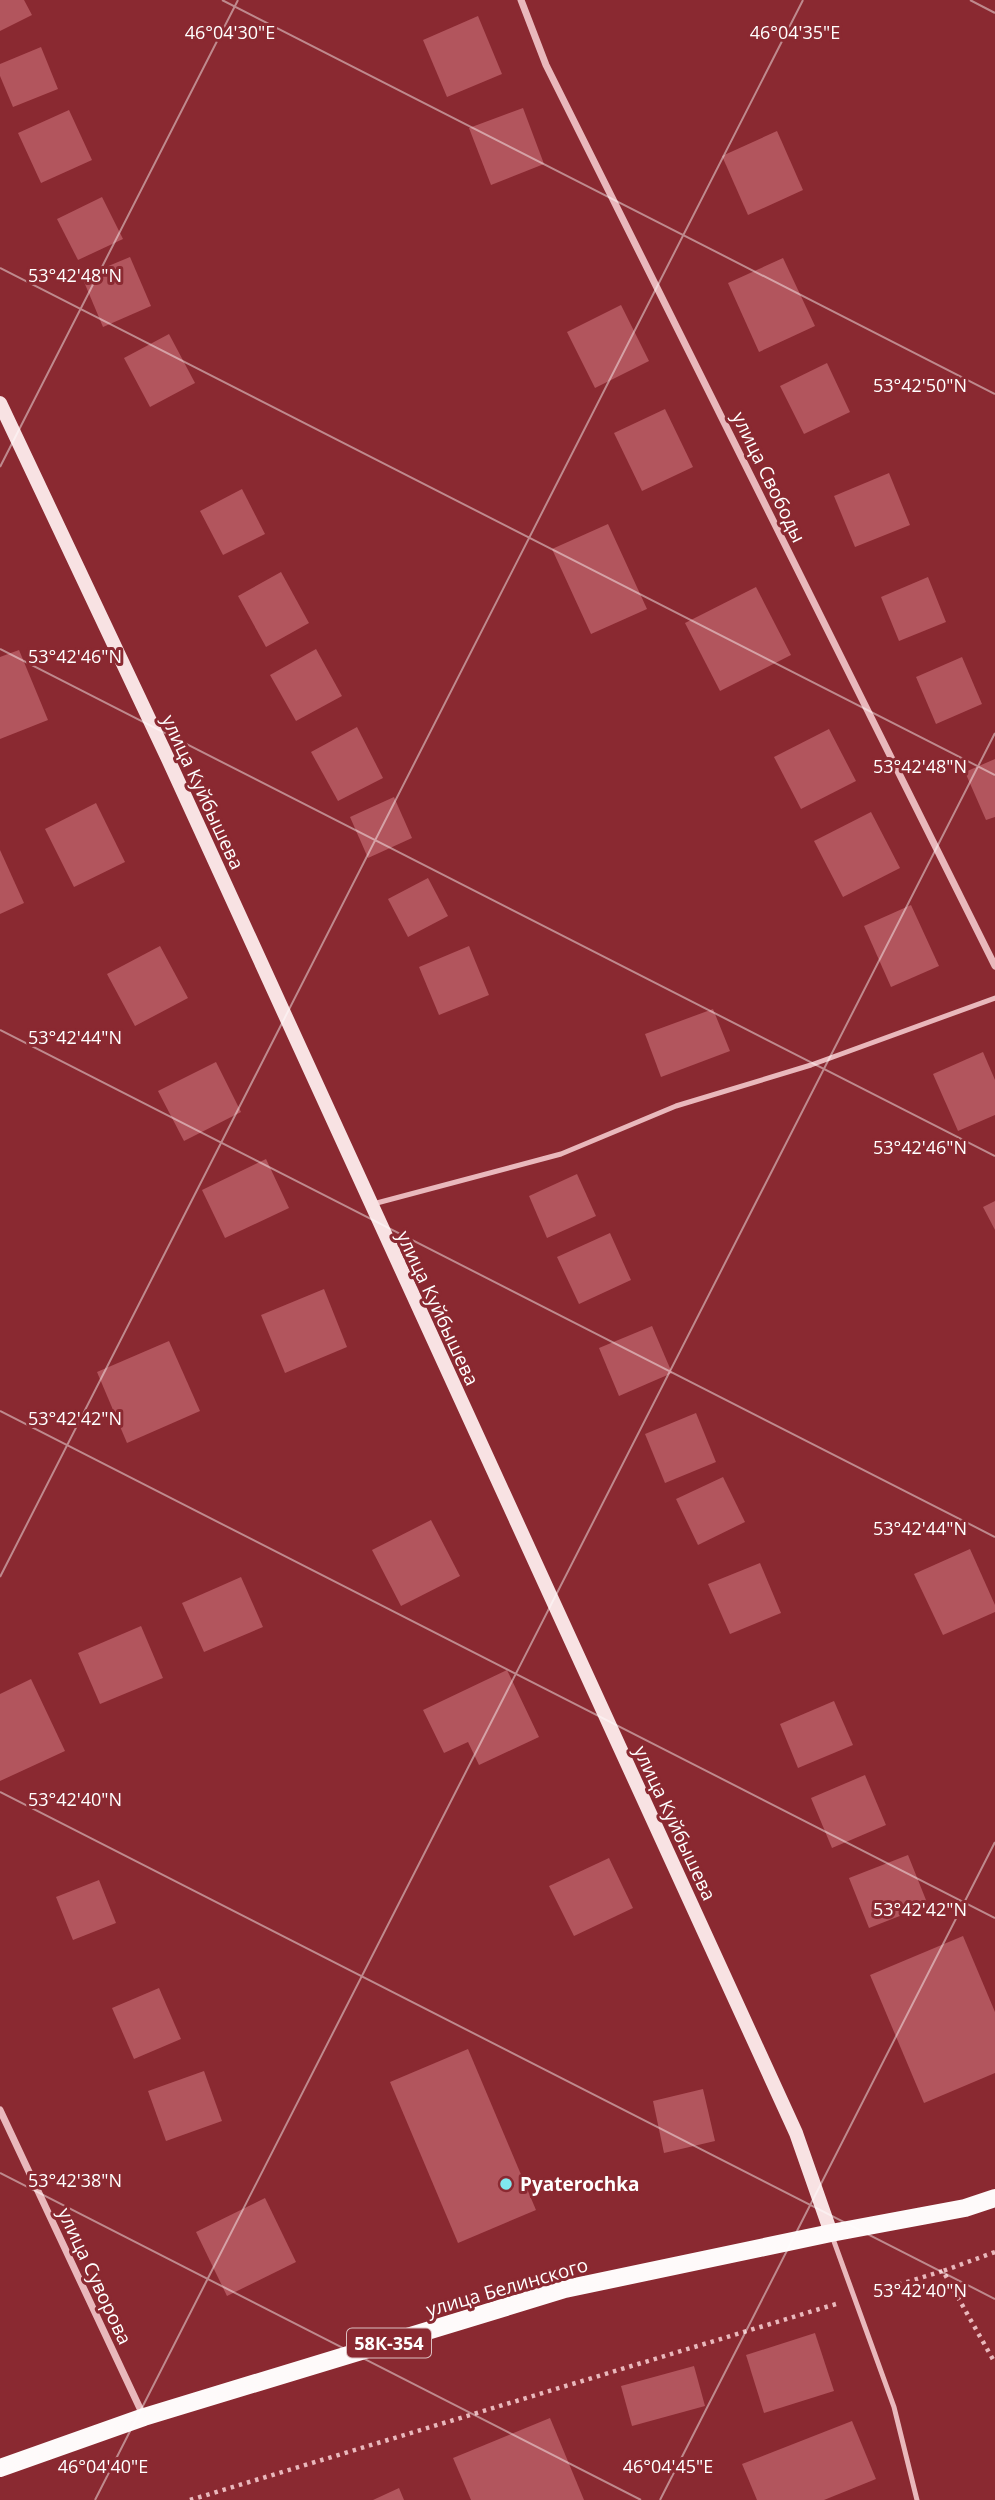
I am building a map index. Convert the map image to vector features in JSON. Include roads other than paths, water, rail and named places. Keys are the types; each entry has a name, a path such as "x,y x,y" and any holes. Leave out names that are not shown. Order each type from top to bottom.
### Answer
{"main road":[{"name":"улица Куйбышева","path":"0,403 168,759 796,2133 831,2233"},
{"name":"улица Белинского","path":"0,2468 144,2417 565,2290 831,2233 965,2208 995,2198"}],"street":[{"name":"улица Свободы","path":"521,0 546,65 995,966"},
{"name":"улица Суворова","path":"0,2110 144,2417"}],"lane":[{"path":"370,1205 561,1154 676,1106 811,1065 995,998"},
{"path":"831,2233 894,2407 917,2500"}],"place":[{"name":"Pyaterochka","path":"506,2184"}]}
